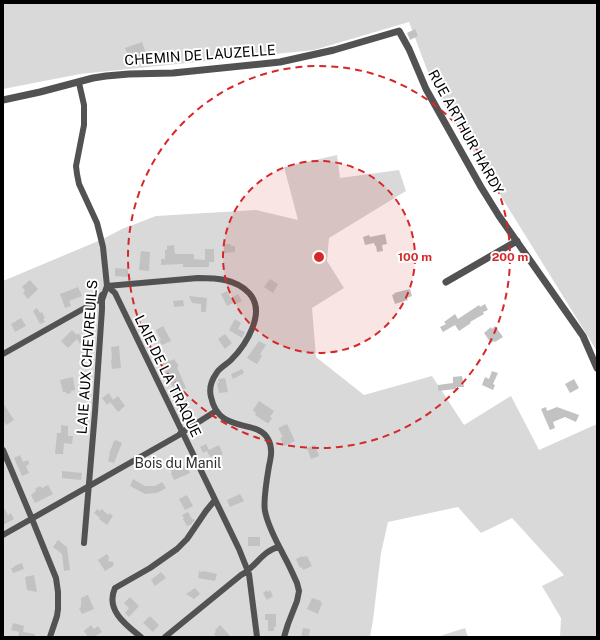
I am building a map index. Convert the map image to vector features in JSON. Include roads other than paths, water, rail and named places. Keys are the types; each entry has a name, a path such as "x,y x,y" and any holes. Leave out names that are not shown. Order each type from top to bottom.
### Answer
{"street":[{"name":"CHEMIN DE LAUZELLE","path":"3,100 79,83 93,78 118,75 172,73 280,62 329,52 399,31"},
{"name":"RUE ARTHUR HARDY","path":"399,31 426,89 480,187 584,336 597,368"},
{"name":"LAIE AUX CHEVREUILS","path":"79,83 84,105 84,125 76,166 77,179 94,214 100,234 103,247 107,286 102,300 95,412 84,543"},
{"path":"446,282 517,241"},
{"path":"3,354 99,300 107,286 212,278 237,284 253,297 257,310 252,328 237,353 217,372 212,381 210,396 216,411 223,418 232,423 259,431 264,434 269,441 271,452 265,498 265,510 270,527 295,578 299,590 297,601 284,637"},
{"name":"LAIE DE LA TRAQUE","path":"107,286 115,293 239,549 248,571 257,637"},
{"path":"3,535 179,435 182,431 216,411"},
{"path":"3,450 54,570 58,592 58,609 50,637"},
{"path":"141,637 122,622 114,608 112,599 115,588 150,568 177,549 187,539 199,520 215,500"},
{"path":"165,637 241,575 248,571 252,565 273,548 279,547"}],"park label":[{"name":"Bois du Manil","path":"178,463"}]}
